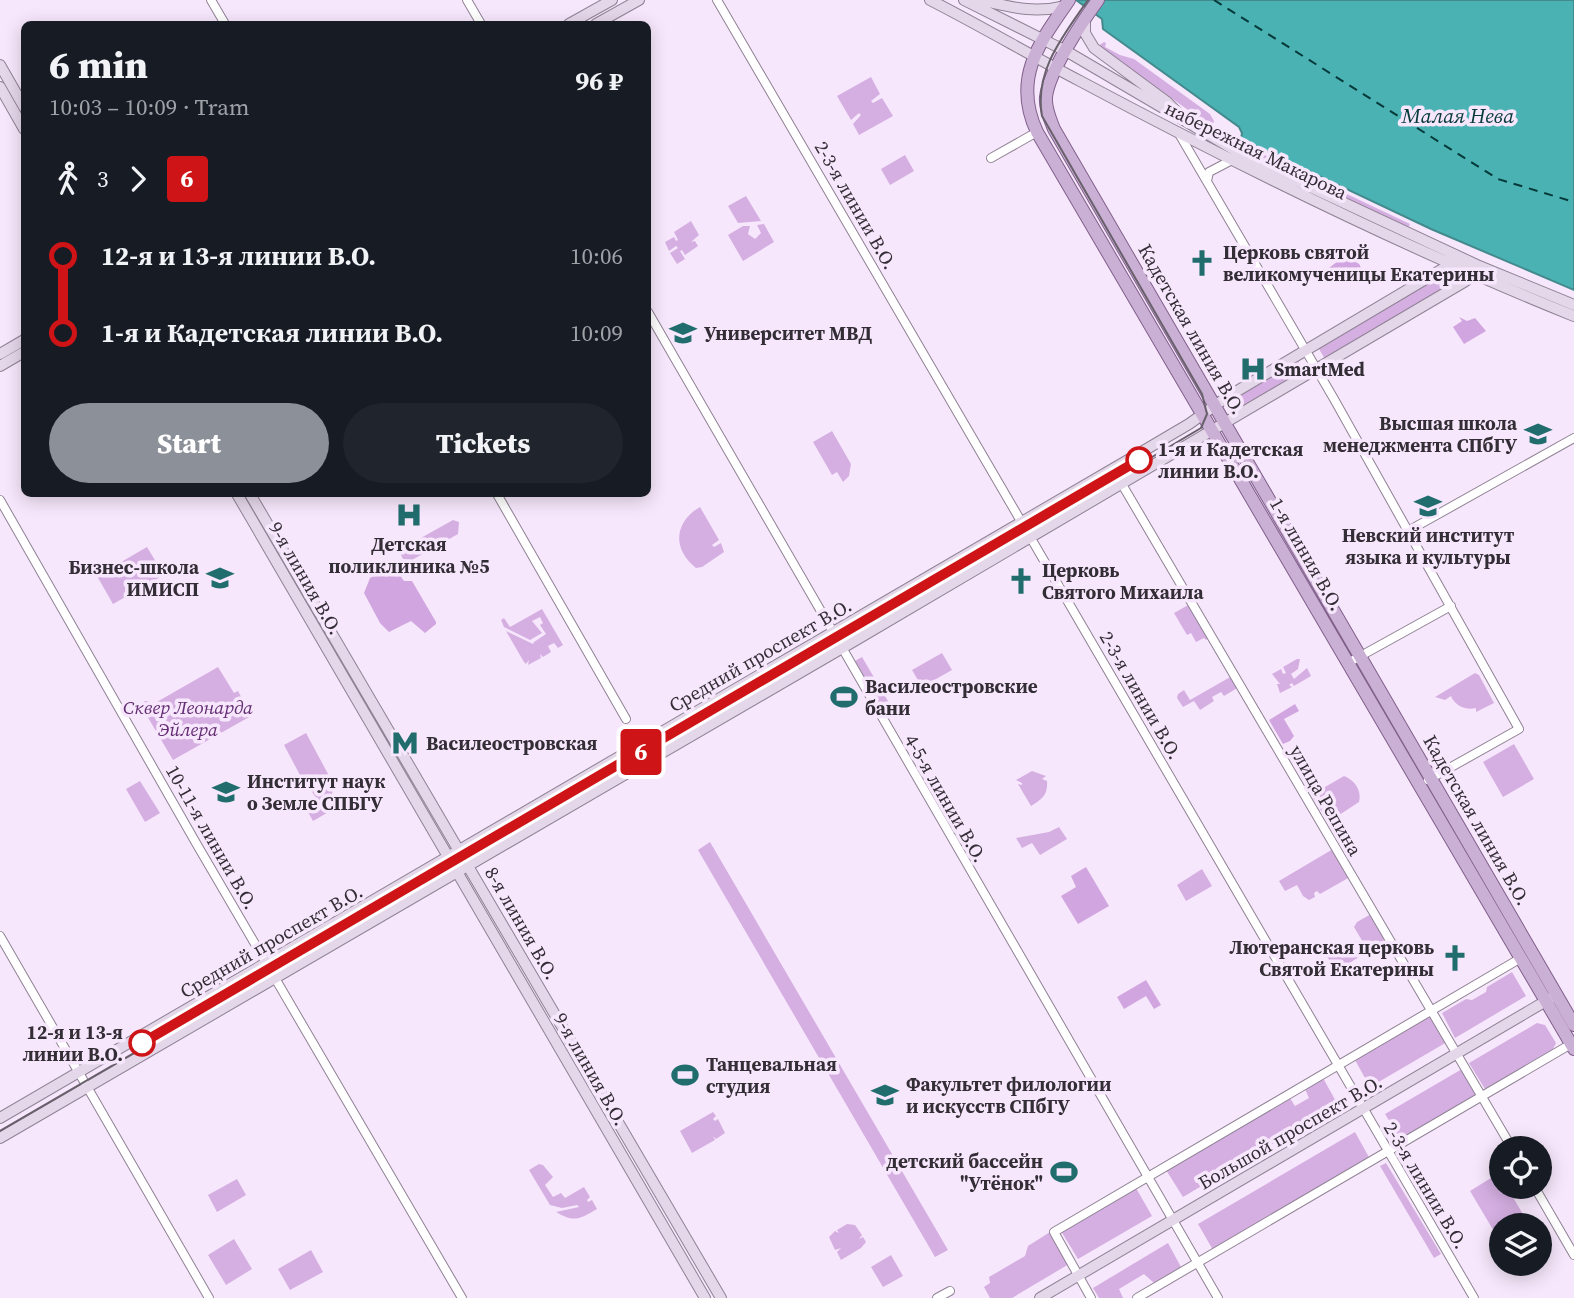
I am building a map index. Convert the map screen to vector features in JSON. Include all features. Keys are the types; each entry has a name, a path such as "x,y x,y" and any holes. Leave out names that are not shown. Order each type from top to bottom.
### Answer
{"main road":[{"path":"574,21 612,0"},
{"path":"601,21 639,0"},
{"name":"набережная Макарова","path":"930,0 1232,160 1450,263 1574,305"},
{"name":"набережная Макарова","path":"964,0 1066,51 1250,159 1461,258 1476,270 1574,316"},
{"path":"980,0 1030,11 1041,11 1067,3"},
{"name":"1-я линия В.О.","path":"1067,3 1042,38 1027,81 1027,102 1037,132 1202,415 1354,659 1426,782 1521,958 1551,998 1573,1046"},
{"path":"1048,90 1066,51 1091,10"},
{"path":"1091,10 1085,33 1094,48 1167,102 1187,123"},
{"path":"0,65 21,102"},
{"path":"1048,90 1064,80 1077,80"},
{"path":"0,87 21,124"},
{"name":"Кадетская линия В.О.","path":"1048,90 1046,106 1054,129 1224,423 1354,659"},
{"name":"Средний проспект В.О.","path":"0,1118 1114,469 1305,350 1461,258"},
{"name":"Средний проспект В.О.","path":"0,1138 1316,369 1476,270"},
{"path":"0,354 21,342"},
{"path":"0,366 21,354"},
{"name":"9-я линия В.О.","path":"239,497 705,1298"},
{"name":"8-я линия В.О.","path":"252,497 721,1298"},
{"name":"Кадетская линия В.О.","path":"1426,782 1551,998 1574,1025"},
{"name":"Большой проспект В.О.","path":"1040,1298 1551,998"}],"street":[{"path":"211,0 223,21"},
{"path":"467,0 479,21"},
{"name":"2-3-я линии В.О.","path":"717,0 1474,1298"},
{"path":"1177,131 1316,369 1519,729 1426,782"},
{"path":"991,158 1037,132"},
{"path":"1207,181 1209,172 1232,160"},
{"name":"4-5-я линии В.О.","path":"651,317 1218,1298"},
{"path":"1408,531 1574,438"},
{"name":"улица Репина","path":"1114,469 1505,1136"},
{"path":"499,497 626,719"},
{"name":"10-11-я линии В.О.","path":"0,500 462,1298"},
{"path":"1354,659 1451,606"},
{"path":"0,936 209,1298"},
{"path":"1091,1298 1054,1232 1521,958"},
{"path":"1137,1298 1482,1096 1573,1046"},
{"path":"1542,1199 1574,1255"},
{"path":"937,1298 950,1291"}],"green space":[{"path":"1104,42 1105,47 1134,59 1210,114 1214,121 1212,127 1098,46"},
{"path":"871,77 880,94 871,101 873,103 882,98 893,116 859,135 853,124 861,115 859,113 851,120 837,96"},
{"path":"1246,146 1410,224 1408,228 1252,155 1244,150"},
{"path":"905,155 914,171 890,185 881,169"},
{"path":"746,196 761,221 738,223 728,206"},
{"path":"691,221 699,235 691,242 695,241 698,246 685,255 680,251 685,259 677,264 670,253 678,248 676,246 669,251 665,242 674,237 678,240 674,232"},
{"path":"764,224 774,242 743,261 728,235 743,226 750,226 748,234 755,239 761,233 757,225"},
{"path":"1442,275 1455,282 1325,359 1319,349"},
{"path":"1298,361 1304,372 1241,407 1235,396"},
{"path":"832,431 851,464 849,476 843,482 837,472 832,475 813,442"},
{"path":"700,507 719,540 712,545 714,547 721,543 724,552 702,567 696,568 683,553 679,536 685,520"},
{"path":"453,520 459,522 458,534 412,560 403,559 403,548"},
{"path":"147,547 164,575 113,604 97,576"},
{"path":"1190,604 1210,637 1206,640 1204,638 1196,642 1191,633 1187,635 1174,613"},
{"path":"542,609 563,645 558,648 554,643 548,646 551,652 543,657 540,654 541,658 528,665 529,660 526,664 524,662 506,631 533,644 546,634 540,625 543,623 540,617 532,621 542,633 530,640 504,627 501,620 504,618 510,627"},
{"path":"942,653 952,670 922,687 912,670"},
{"path":"862,657 895,713 888,717 855,661"},
{"path":"1300,659 1298,669 1291,674 1294,679 1307,668 1311,676 1294,686 1292,683 1289,685 1292,687 1280,693 1277,684 1280,684 1272,674 1281,669 1283,674 1286,673 1283,667"},
{"name":"Сквер Леонарда Эйлера","path":"218,667 234,693 238,691 251,716 173,760 140,704 145,701 155,703"},
{"path":"1475,673 1479,675 1494,703 1476,712 1476,708 1468,709 1458,705 1451,696 1445,700 1435,697"},
{"path":"1232,676 1239,687 1224,696 1221,692 1212,697 1214,701 1200,710 1194,701 1183,707 1177,698 1184,690 1190,700"},
{"path":"306,733 334,785 332,794 325,798 332,810 313,821 307,810 319,803 284,745"},
{"path":"1514,744 1534,779 1503,797 1483,762"},
{"path":"1032,771 1046,776 1042,779 1047,781 1047,786 1044,796 1031,806 1018,784 1022,783 1016,780"},
{"path":"1344,776 1357,786 1359,802 1330,821 1329,814 1328,822 1312,796 1320,798 1313,794"},
{"path":"140,781 160,813 145,822 126,789"},
{"path":"1059,827 1067,839 1040,855 1032,843 1022,848 1016,838 1049,832"},
{"path":"710,842 948,1250 935,1257 698,850"},
{"path":"1333,849 1350,877 1320,894 1317,891 1314,893 1315,897 1309,900 1303,896 1297,885 1285,891 1279,881"},
{"path":"1202,869 1212,886 1186,901 1177,885"},
{"path":"1371,914 1389,945 1388,949 1379,954 1370,954 1354,927 1357,922"},
{"path":"1348,941 1348,945 1350,941 1356,944 1360,956 1341,969 1340,963 1337,970 1327,957 1328,952"},
{"path":"1512,972 1526,996 1455,1038 1442,1013 1466,999 1472,1000 1486,992 1487,987"},
{"path":"1431,1015 1447,1042 1370,1087 1355,1060"},
{"path":"1537,1023 1545,1025 1556,1043 1553,1049 1485,1089 1469,1063"},
{"path":"1462,1069 1478,1095 1401,1140 1385,1114"},
{"path":"1323,1078 1338,1105 1183,1197 1166,1170 1290,1098 1295,1106 1309,1098 1305,1089"},
{"path":"713,1112 716,1116 713,1119 718,1119 725,1133 716,1139 713,1136 715,1140 692,1153 680,1131"},
{"path":"1355,1132 1370,1159 1213,1250 1198,1224"},
{"path":"1386,1163 1441,1254 1434,1258 1380,1166"},
{"path":"539,1164 553,1177 545,1185 553,1197 561,1193 565,1198 584,1187 590,1197 588,1202 592,1200 597,1209 572,1219 556,1212 579,1207 577,1205 562,1208 550,1205 529,1170"},
{"path":"237,1179 246,1195 217,1212 208,1195"},
{"path":"1489,1179 1489,1199 1514,1199 1522,1213 1489,1213 1489,1223 1470,1191"},
{"path":"1136,1188 1152,1216 1078,1259 1061,1231"},
{"path":"847,1224 855,1225 862,1235 859,1239 863,1237 866,1242 841,1260 837,1252 841,1248 835,1250 829,1237 835,1231 839,1233 837,1230"},
{"path":"1050,1232 1069,1264 1012,1298 990,1298 984,1287 990,1283 989,1277 1025,1256 1028,1246"},
{"path":"234,1239 252,1269 226,1285 208,1255"},
{"path":"1168,1243 1181,1267 1154,1283 1144,1274 1119,1289 1123,1298 1099,1298 1093,1288"},
{"path":"311,1250 323,1272 290,1290 278,1269"},
{"path":"891,1255 903,1276 883,1287 871,1267"}],"shaded area":[{"path":"1347,254 1360,265 1361,270 1341,282 1335,282 1329,268"},
{"path":"1459,317 1467,321 1475,318 1486,331 1464,344 1453,327 1462,321"},
{"path":"393,565 404,581 412,581 436,622 425,633 411,621 389,632 380,623 364,593 370,578"},
{"path":"1295,704 1299,711 1284,719 1294,736 1283,744 1269,720"},
{"path":"1086,867 1109,906 1078,924 1061,896 1076,887 1071,876"},
{"path":"1146,980 1161,1005 1154,1009 1146,996 1124,1009 1117,997"}],"water":[{"name":"Малая Нева","path":"1076,0 1574,0 1574,290 1431,229 1241,139 1239,127 1103,29 1102,19"}],"ferry route":[{"path":"1214,0 1498,179 1574,202"}],"tram line":[{"path":"0,1131 825,651 1201,428 1207,414 1202,394 1042,116 1042,84 1046,69 1060,41 1088,0"},
{"name":"6","path":"142,1043 1139,460"}],"place":[{"name":"Церковь святой великомученицы Екатерины","path":"1202,263"},
{"name":"Университет МВД","path":"683,333"},
{"name":"SmartMed","path":"1253,369"},
{"name":"Высшая школа менеджмента СПбГУ","path":"1538,434"},
{"name":"1-я и Кадетская линии В.О.","path":"1139,460"},
{"name":"Невский институт языка и культуры","path":"1428,506"},
{"name":"Детская поликлиника №5","path":"409,515"},
{"name":"Бизнес-школа ИМИСП","path":"220,578"},
{"name":"Церковь Святого Михаила","path":"1021,581"},
{"name":"Василеостровские бани","path":"844,697"},
{"name":"Василеостровская","path":"405,743"},
{"name":"Институт наук о Земле СПБГУ","path":"226,792"},
{"name":"Лютеранская церковь Святой Екатерины","path":"1455,958"},
{"name":"12-я и 13-я линии В.О.","path":"142,1043"},
{"name":"Танцевальная студия","path":"685,1075"},
{"name":"Факультет филологии и искусств СПбГУ","path":"885,1095"},
{"name":"детский бассейн \"Утёнок\"","path":"1064,1172"}]}
